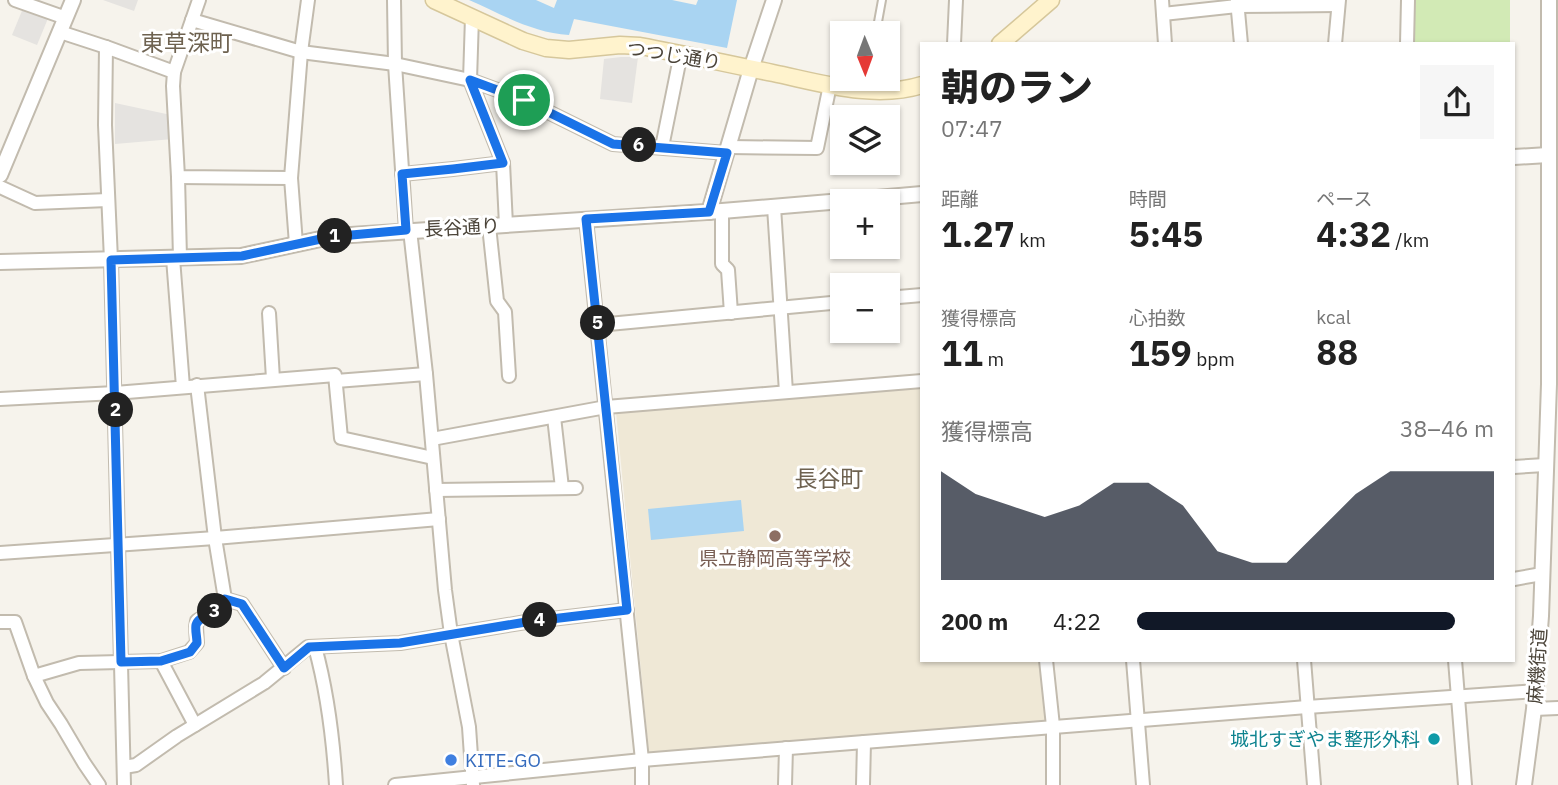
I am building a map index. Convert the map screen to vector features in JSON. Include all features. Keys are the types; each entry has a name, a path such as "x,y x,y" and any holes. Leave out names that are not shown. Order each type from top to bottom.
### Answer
{"main road":[{"name":"つつじ通り","path":"433,0 523,41 546,48 569,50 639,46 830,85"},
{"path":"1002,42 1051,0"},
{"name":"つつじ通り","path":"900,90 920,86"}],"street":[{"path":"15,0 66,18"},
{"path":"0,175 73,0"},
{"path":"183,387 173,86 174,72 199,0"},
{"path":"296,244 291,178 308,0"},
{"path":"394,0 402,174 426,374 445,590 469,727 473,780"},
{"path":"732,313 729,270 722,264 716,211 728,150 774,0"},
{"path":"954,42 956,0"},
{"path":"1162,0 1165,42"},
{"path":"1408,0 1408,42"},
{"name":"麻機街道","path":"1524,785 1536,691 1549,384 1553,249 1548,155 1549,0"},
{"path":"1163,14 1237,3 1339,2 1335,42"},
{"path":"1237,3 1241,42"},
{"path":"472,17 470,80 503,163 506,225"},
{"path":"192,20 301,52 395,64 470,80 524,100 613,144 728,150 817,148 830,85"},
{"path":"60,32 174,72"},
{"path":"106,47 105,125 115,393 124,785"},
{"path":"662,147 681,53"},
{"path":"1515,157 1548,155"},
{"path":"402,174 503,163"},
{"path":"178,177 291,178"},
{"path":"0,187 34,204 108,200"},
{"name":"長谷通り","path":"900,196 920,194"},
{"name":"長谷通り","path":"0,262 242,256 330,237 830,202"},
{"path":"774,207 786,392"},
{"path":"586,219 642,760 642,785"},
{"path":"489,226 497,301 506,312 509,376"},
{"path":"900,297 920,295"},
{"path":"598,325 830,303"},
{"path":"270,313 273,379"},
{"path":"336,381 426,374"},
{"path":"0,400 335,375 341,438 433,458"},
{"path":"432,439 606,407 920,381"},
{"path":"34,676 79,663 161,661 190,652 197,643 197,621 222,606 225,599 197,385"},
{"path":"554,416 562,488"},
{"path":"1515,467 1545,465"},
{"path":"436,490 576,488"},
{"path":"0,553 439,519"},
{"path":"1515,579 1542,574"},
{"path":"225,599 242,604 284,668"},
{"path":"124,767 136,765 177,736 264,683 309,647 400,643 526,622 627,610"},
{"path":"0,622 15,622 34,676 47,703 99,785"},
{"path":"315,647 330,713 336,785"},
{"path":"161,661 195,725"},
{"path":"1046,662 1053,726 1053,785"},
{"path":"1133,662 1143,785"},
{"path":"1304,662 1314,785"},
{"path":"1455,662 1465,785"},
{"path":"395,785 473,780 642,760 1053,726 1536,691"},
{"path":"1534,709 1558,708"},
{"path":"863,785 864,742"},
{"path":"785,785 786,748"}],"lane":[{"path":"878,21 882,0"}],"shaded area":[{"path":"103,0 138,0 134,11"},
{"path":"24,6 49,16 37,45 12,35"},
{"path":"638,57 632,103 600,99 604,59"},
{"path":"115,103 171,115 173,139 115,144"},
{"name":"県立静岡高等学校","path":"920,387 920,662 1042,662 1048,722 649,753 616,412"}],"green space":[{"path":"1411,0 1510,0 1510,42 1411,42"}],"water":[{"path":"469,0 536,0 554,8 557,0 672,0 696,5 698,0 737,0 727,48 574,19 569,35 543,31"},
{"path":"741,500 744,531 651,540 648,509"}],"place":[{"name":"県立静岡高等学校","path":"775,536"},
{"name":"城北すぎやま整形外科","path":"1434,739"},
{"name":"KITE-GO","path":"451,760"}],"district":[{"name":"東草深町","path":"187,43"},
{"name":"長谷町","path":"829,479"}],"route":[{"path":"470,80 524,100 613,144 727,153 709,212 586,219 627,610 526,622 400,643 309,647 284,668 248,610 242,604 225,599 216,611 197,621 197,643 190,652 161,661 121,662 111,260 242,256 330,237 406,230 402,174 503,163 470,80"}]}
